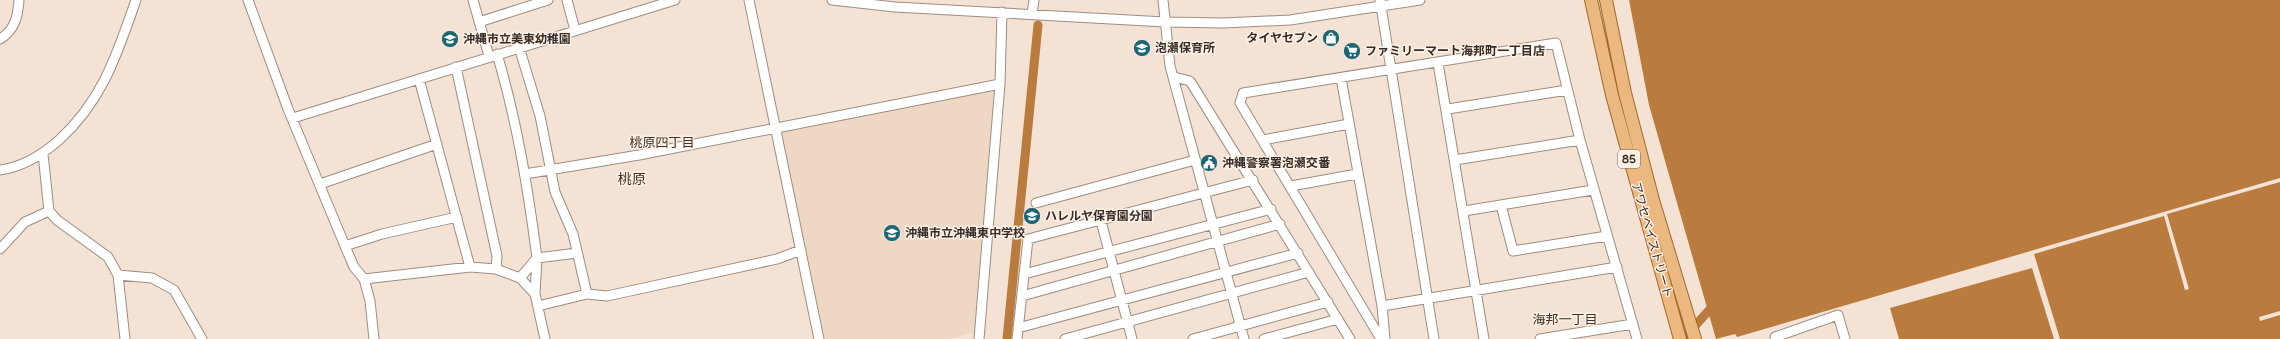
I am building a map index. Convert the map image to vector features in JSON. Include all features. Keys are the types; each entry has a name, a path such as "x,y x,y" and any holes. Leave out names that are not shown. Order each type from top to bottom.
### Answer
{"main road":[{"name":"アワセベイストリート","path":"1591,0 1612,95 1680,339"},
{"name":"アワセベイストリート","path":"1606,0 1625,93 1652,200 1695,339"}],"street":[{"path":"0,39 8,34 15,24 19,0"},
{"path":"0,170 26,163 43,154 76,124 90,107 113,61 136,0"},
{"path":"248,0 256,25 345,246 354,267 364,279 370,301 374,339"},
{"path":"473,0 479,22 513,110 525,174 537,258 535,294 545,339"},
{"path":"479,22 548,0"},
{"path":"567,0 575,30"},
{"path":"293,118 575,30 658,2 675,0"},
{"path":"749,0 819,339"},
{"path":"832,0 895,7 1165,22 1223,23 1290,20 1381,3 1420,0"},
{"path":"1032,14 1034,0"},
{"path":"1163,0 1174,77 1244,339"},
{"path":"1381,3 1390,70 1434,339"},
{"path":"979,339 1000,84 1002,12"},
{"path":"1381,339 1291,186 1240,103 1243,93 1556,43 1593,190 1617,267 1637,339"},
{"path":"519,47 540,116 555,192 567,217 587,294"},
{"path":"1438,63 1448,110 1475,291 1484,339"},
{"path":"456,67 497,256 496,269"},
{"path":"1174,77 1190,81 1271,209 1350,339"},
{"path":"1341,78 1357,174 1382,306 1385,339"},
{"path":"419,79 470,267"},
{"path":"525,174 551,168 639,155 1000,84"},
{"path":"1448,110 1567,90"},
{"path":"1263,140 1349,124"},
{"path":"1455,160 1580,140"},
{"path":"320,184 437,144"},
{"path":"43,154 48,211 57,220 108,257 118,275 125,339"},
{"path":"1036,203 1195,160"},
{"path":"1291,186 1357,174"},
{"path":"1017,339 1028,239 1253,180"},
{"path":"1464,210 1593,190"},
{"path":"1501,205 1513,251 1607,236"},
{"path":"1024,274 1271,209"},
{"path":"0,249 25,222 48,211"},
{"path":"345,246 382,234 457,217"},
{"path":"1100,221 1132,339"},
{"path":"1022,296 1114,272 1280,224"},
{"path":"538,306 587,294 607,296 777,259 801,250"},
{"path":"520,278 537,258 577,253"},
{"path":"1018,328 1226,274 1298,253"},
{"path":"364,279 470,267 496,269 520,278 535,294"},
{"path":"1382,306 1617,267"},
{"path":"1065,339 1309,272"},
{"path":"118,275 152,278 174,290 202,339"},
{"path":"1193,339 1328,302"},
{"path":"1776,339 1775,337 1838,315 1846,339"},
{"path":"1264,339 1338,319"},
{"path":"1540,339 1633,324"}],"shaded area":[{"path":"1629,0 2280,0 2280,178 1737,337 1735,334 1716,339 1649,105"},
{"name":"沖縄市立沖縄東中学校","path":"994,89 974,333 948,339 824,339 780,132"},
{"path":"2280,182 2280,311 2259,317 2260,321 2280,315 2280,339 2060,339 2034,254 2164,216 2185,290 2189,289 2167,214"},
{"path":"2032,268 2054,339 1899,339 1890,308"}],"waterway":[{"path":"1007,339 1038,25"},
{"path":"1683,339 1712,307"}],"place":[{"name":"タイヤセブン","path":"1331,38"},
{"name":"沖縄市立美東幼稚園","path":"450,39"},
{"name":"泡瀬保育所","path":"1142,48"},
{"name":"ファミリーマート海邦町一丁目店","path":"1352,51"},
{"name":"沖縄警察署泡瀬交番","path":"1209,163"},
{"name":"ハレルヤ保育園分園","path":"1032,216"},
{"name":"沖縄市立沖縄東中学校","path":"892,233"}],"district":[{"name":"桃原四丁目","path":"662,142"},
{"name":"桃原","path":"632,179"},
{"name":"海邦一丁目","path":"1565,319"}]}
